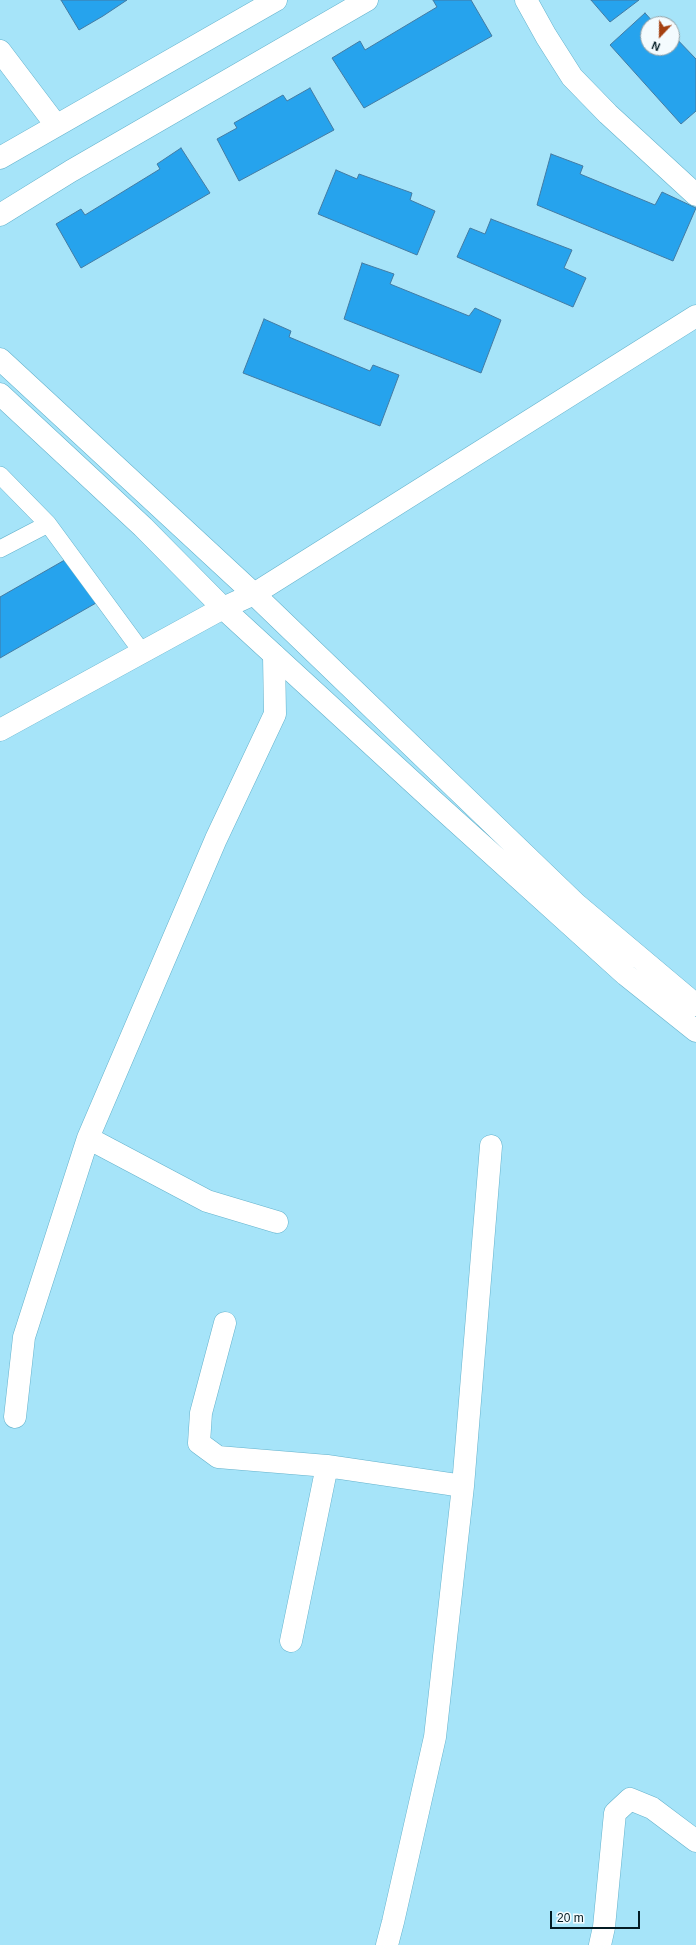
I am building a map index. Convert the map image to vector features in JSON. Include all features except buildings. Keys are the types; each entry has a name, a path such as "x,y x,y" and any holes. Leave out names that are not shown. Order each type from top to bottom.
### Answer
{"street":[{"path":"0,158 276,0"},
{"path":"0,214 71,171 367,0"},
{"path":"526,0 572,77 608,114 696,195"},
{"path":"0,51 56,125"},
{"path":"0,730 223,608 254,594 696,316"},
{"path":"0,359 254,594 576,904 696,1005"},
{"path":"0,394 143,527 223,608 274,655 626,975 696,1031"},
{"path":"15,1417 24,1337 88,1138 216,839 275,714 274,655"},
{"path":"88,1138 207,1201 277,1222"},
{"path":"387,1945 435,1738 464,1486 491,1146"},
{"path":"225,1323 201,1413 199,1443 218,1457 327,1466 464,1486"},
{"path":"291,1641 327,1466"},
{"path":"600,1945 604,1927 614,1813 630,1799 652,1808 696,1841"}],"lane":[{"path":"0,475 48,524 142,652"},
{"path":"0,549 48,524"}]}
